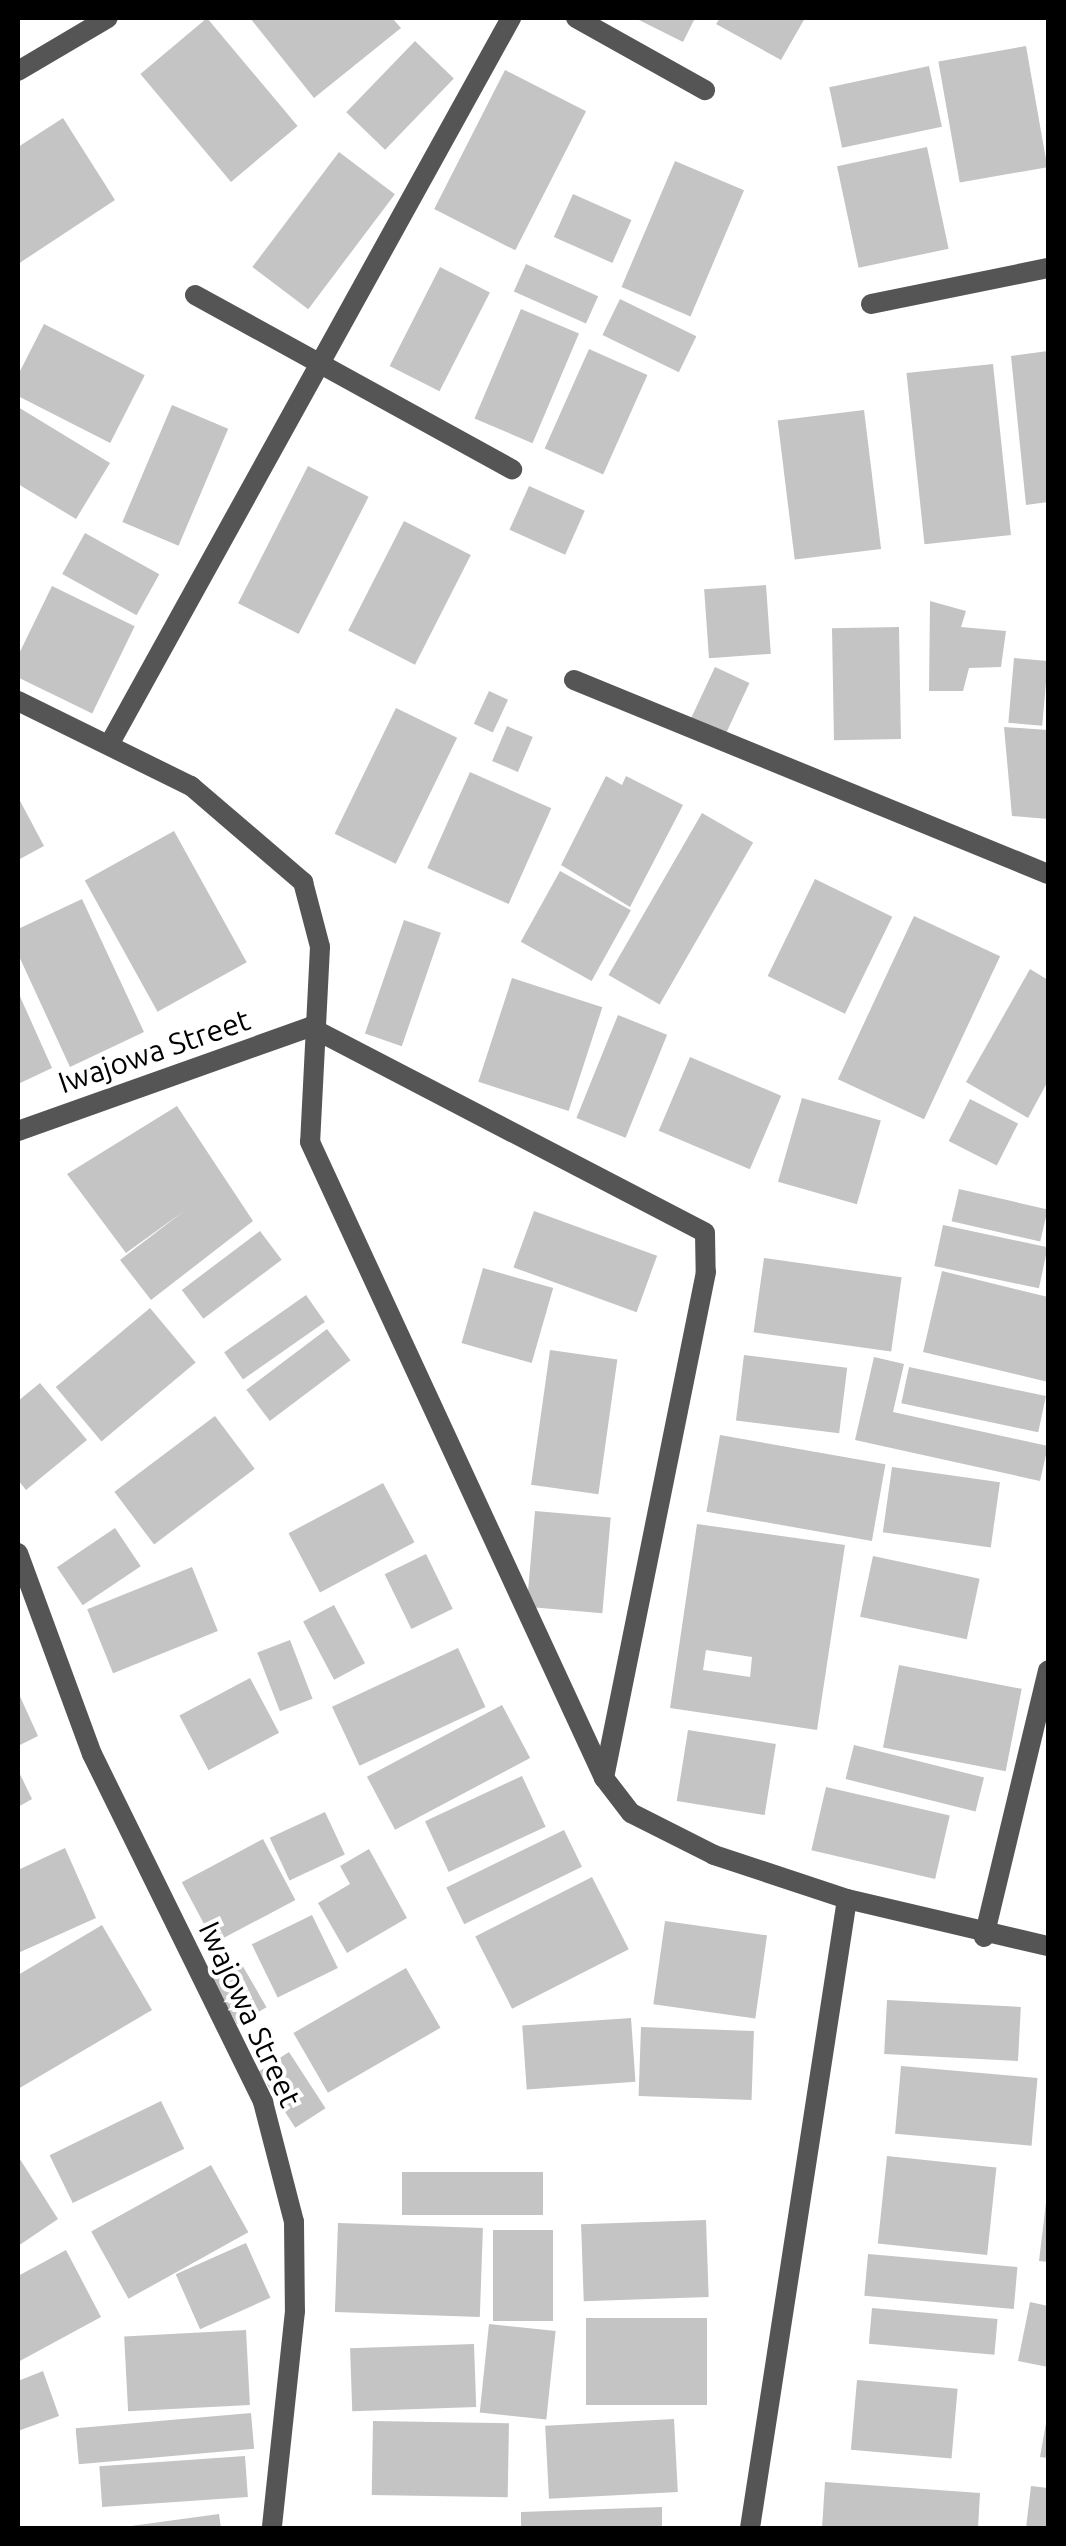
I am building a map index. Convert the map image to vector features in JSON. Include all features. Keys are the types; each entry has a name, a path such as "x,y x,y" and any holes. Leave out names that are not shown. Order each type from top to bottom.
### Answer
{"street":[{"path":"18,71 108,18"},
{"path":"110,743 511,18"},
{"path":"576,18 704,90"},
{"path":"871,304 1048,268"},
{"path":"196,294 322,360 512,469"},
{"path":"574,680 1048,874"},
{"path":"18,700 191,786 303,882 320,947 310,1028 310,1142 604,1778 631,1813 674,1838 846,1899 984,1936 1048,1946"},
{"path":"310,1028 705,1233 706,1272 604,1778"},
{"name":"Iwajowa Street","path":"18,1131 310,1028"},
{"name":"Iwajowa Street","path":"18,1553 92,1754 264,2102 294,2222 295,2311 272,2528"},
{"path":"984,1936 1048,1672"},
{"path":"750,2528 846,1899"}],"building":[{"path":"207,18 298,126 231,182 140,74"},
{"path":"250,18 392,18 401,28 314,98"},
{"path":"635,18 695,18 683,42"},
{"path":"720,18 805,18 781,60 716,24"},
{"path":"415,41 454,79 385,150 346,112"},
{"path":"1026,46 1047,167 960,183 938,61"},
{"path":"929,66 942,127 842,148 829,87"},
{"path":"505,70 586,111 515,250 434,209"},
{"path":"63,118 115,200 18,264 18,147"},
{"path":"927,147 949,249 859,268 837,166"},
{"path":"339,152 395,194 308,309 252,267"},
{"path":"675,161 744,190 691,316 621,287"},
{"path":"573,194 631,220 612,263 554,237"},
{"path":"526,264 598,296 586,324 514,291"},
{"path":"440,267 490,292 440,391 390,366"},
{"path":"620,299 696,336 679,372 602,335"},
{"path":"521,309 579,334 532,443 475,419"},
{"path":"44,324 145,375 110,443 18,396 18,375"},
{"path":"589,349 647,375 603,475 545,449"},
{"path":"1048,351 1048,502 1026,505 1011,356"},
{"path":"993,364 1011,535 924,544 906,373"},
{"path":"172,405 228,429 179,546 122,522"},
{"path":"18,407 110,463 76,519 18,484"},
{"path":"864,410 881,549 795,560 778,421"},
{"path":"308,466 369,497 299,634 238,603"},
{"path":"529,486 585,511 565,555 509,530"},
{"path":"404,521 471,555 415,665 348,631"},
{"path":"85,533 159,574 137,615 62,574"},
{"path":"766,585 771,654 709,658 704,589"},
{"path":"52,586 135,626 92,714 18,677 18,656"},
{"path":"930,601 966,611 961,627 1006,631 1001,667 969,668 963,691 929,691"},
{"path":"899,627 901,739 834,740 832,628"},
{"path":"1014,658 1048,661 1042,726 1008,723"},
{"path":"715,667 749,683 725,736 690,720"},
{"path":"489,691 508,700 493,733 474,724"},
{"path":"396,708 457,738 396,864 335,834"},
{"path":"507,726 533,737 518,772 492,761"},
{"path":"1004,727 1048,730 1048,819 1012,816"},
{"path":"470,772 551,808 509,904 427,868"},
{"path":"606,776 622,785 626,776 683,805 630,907 561,865"},
{"path":"18,797 44,846 18,860"},
{"path":"702,813 753,842 660,1004 608,975"},
{"path":"174,831 247,962 158,1012 85,880"},
{"path":"560,871 631,910 592,981 521,942"},
{"path":"815,879 892,917 845,1014 768,976"},
{"path":"82,899 144,1032 70,1067 18,954 18,929"},
{"path":"914,916 1000,956 924,1119 838,1079"},
{"path":"404,920 441,933 402,1046 365,1033"},
{"path":"1030,969 1048,980 1048,1081 1028,1118 966,1082"},
{"path":"512,978 602,1007 569,1111 478,1082"},
{"path":"18,992 52,1068 18,1084"},
{"path":"618,1015 667,1035 626,1138 576,1118"},
{"path":"690,1057 781,1096 750,1169 659,1131"},
{"path":"802,1098 881,1121 857,1204 778,1182"},
{"path":"970,1099 1018,1124 997,1165 949,1141"},
{"path":"177,1106 253,1221 151,1300 120,1260 184,1211 126,1253 67,1174"},
{"path":"959,1189 1048,1209 1040,1242 952,1221"},
{"path":"534,1211 657,1256 637,1312 513,1267"},
{"path":"943,1225 1048,1247 1039,1288 934,1266"},
{"path":"260,1231 282,1260 203,1319 182,1290"},
{"path":"764,1258 902,1277 891,1352 754,1332"},
{"path":"483,1268 553,1288 532,1363 462,1343"},
{"path":"942,1271 1048,1297 1048,1382 923,1352"},
{"path":"306,1295 325,1322 243,1379 224,1352"},
{"path":"150,1308 196,1362 101,1441 56,1387"},
{"path":"327,1329 350,1360 270,1421 246,1390"},
{"path":"550,1350 617,1359 598,1494 531,1485"},
{"path":"744,1355 847,1368 839,1433 736,1421"},
{"path":"874,1357 904,1364 893,1412 1048,1446 1040,1481 855,1440"},
{"path":"909,1367 1046,1396 1038,1432 901,1403"},
{"path":"40,1383 87,1440 26,1490 18,1480 18,1401"},
{"path":"215,1416 255,1469 154,1545 114,1492"},
{"path":"720,1435 885,1464 872,1541 706,1512"},
{"path":"892,1467 1000,1482 991,1548 883,1532"},
{"path":"383,1483 414,1542 320,1592 289,1533"},
{"path":"535,1511 611,1518 602,1613 527,1607"},
{"path":"697,1524 845,1545 817,1730 670,1708","holes":["706,1650 752,1657 750,1677 703,1670"]},
{"path":"115,1528 141,1566 83,1605 57,1567"},
{"path":"426,1554 453,1609 411,1629 385,1574"},
{"path":"873,1556 980,1579 967,1639 860,1617"},
{"path":"192,1567 218,1631 113,1673 87,1609"},
{"path":"334,1605 365,1663 334,1680 303,1621"},
{"path":"290,1640 313,1699 280,1711 257,1653"},
{"path":"458,1648 485,1707 359,1766 332,1707"},
{"path":"899,1665 1022,1689 1006,1771 883,1747"},
{"path":"250,1678 279,1733 208,1770 179,1716"},
{"path":"18,1692 38,1736 18,1746"},
{"path":"502,1705 530,1758 395,1830 367,1777"},
{"path":"688,1730 776,1744 765,1815 677,1801"},
{"path":"854,1745 984,1777 976,1811 846,1779"},
{"path":"18,1770 32,1799 18,1807"},
{"path":"522,1776 546,1827 449,1872 425,1821"},
{"path":"826,1787 950,1816 935,1879 811,1850"},
{"path":"325,1812 345,1855 290,1880 270,1838"},
{"path":"564,1830 582,1867 464,1924 446,1887"},
{"path":"263,1839 295,1900 214,1943 182,1882"},
{"path":"65,1848 96,1918 18,1953 18,1870"},
{"path":"369,1849 407,1918 347,1953 318,1903 350,1884 340,1866"},
{"path":"592,1877 629,1949 512,2009 475,1936"},
{"path":"312,1915 338,1968 278,1997 252,1944"},
{"path":"665,1921 767,1935 755,2019 653,2004"},
{"path":"102,1925 152,2010 18,2089 18,1975"},
{"path":"241,1963 266,2007 237,2024 212,1980"},
{"path":"406,1968 440,2028 328,2093 293,2033"},
{"path":"887,2000 1021,2007 1018,2061 884,2054"},
{"path":"631,2018 635,2082 527,2089 522,2026"},
{"path":"641,2027 754,2031 752,2100 639,2096"},
{"path":"289,2052 325,2108 295,2128 259,2072"},
{"path":"901,2066 1037,2078 1032,2146 895,2134"},
{"path":"161,2101 184,2149 73,2203 50,2155"},
{"path":"18,2156 58,2219 18,2246"},
{"path":"887,2156 996,2167 987,2255 878,2244"},
{"path":"211,2165 248,2232 129,2299 91,2231"},
{"path":"402,2172 543,2172 543,2215 402,2215"},
{"path":"1048,2186 1048,2262 1039,2261"},
{"path":"706,2220 709,2297 584,2301 581,2224"},
{"path":"338,2223 483,2228 480,2317 335,2312"},
{"path":"493,2230 553,2230 553,2321 493,2321"},
{"path":"246,2243 270,2298 200,2329 176,2274"},
{"path":"66,2250 101,2317 18,2362 18,2276"},
{"path":"868,2254 1017,2267 1014,2309 864,2296"},
{"path":"1030,2302 1048,2306 1048,2367 1018,2361"},
{"path":"872,2308 998,2319 994,2355 869,2344"},
{"path":"586,2318 707,2318 707,2405 586,2405"},
{"path":"489,2324 556,2331 546,2420 480,2413"},
{"path":"246,2330 250,2405 128,2411 124,2336"},
{"path":"474,2344 476,2407 352,2411 350,2348"},
{"path":"43,2371 59,2416 18,2431 18,2381"},
{"path":"857,2380 958,2389 952,2459 851,2450"},
{"path":"1048,2412 1048,2458 1040,2457"},
{"path":"251,2413 254,2449 79,2464 76,2428"},
{"path":"674,2419 678,2492 549,2499 545,2426"},
{"path":"373,2421 509,2423 508,2497 372,2495"},
{"path":"245,2456 248,2497 102,2507 99,2466"},
{"path":"825,2482 980,2493 978,2528 822,2528"},
{"path":"1031,2486 1048,2488 1048,2528 1026,2528"},
{"path":"662,2507 662,2528 521,2528 521,2512"},
{"path":"219,2514 221,2528 131,2528 131,2526"}]}
